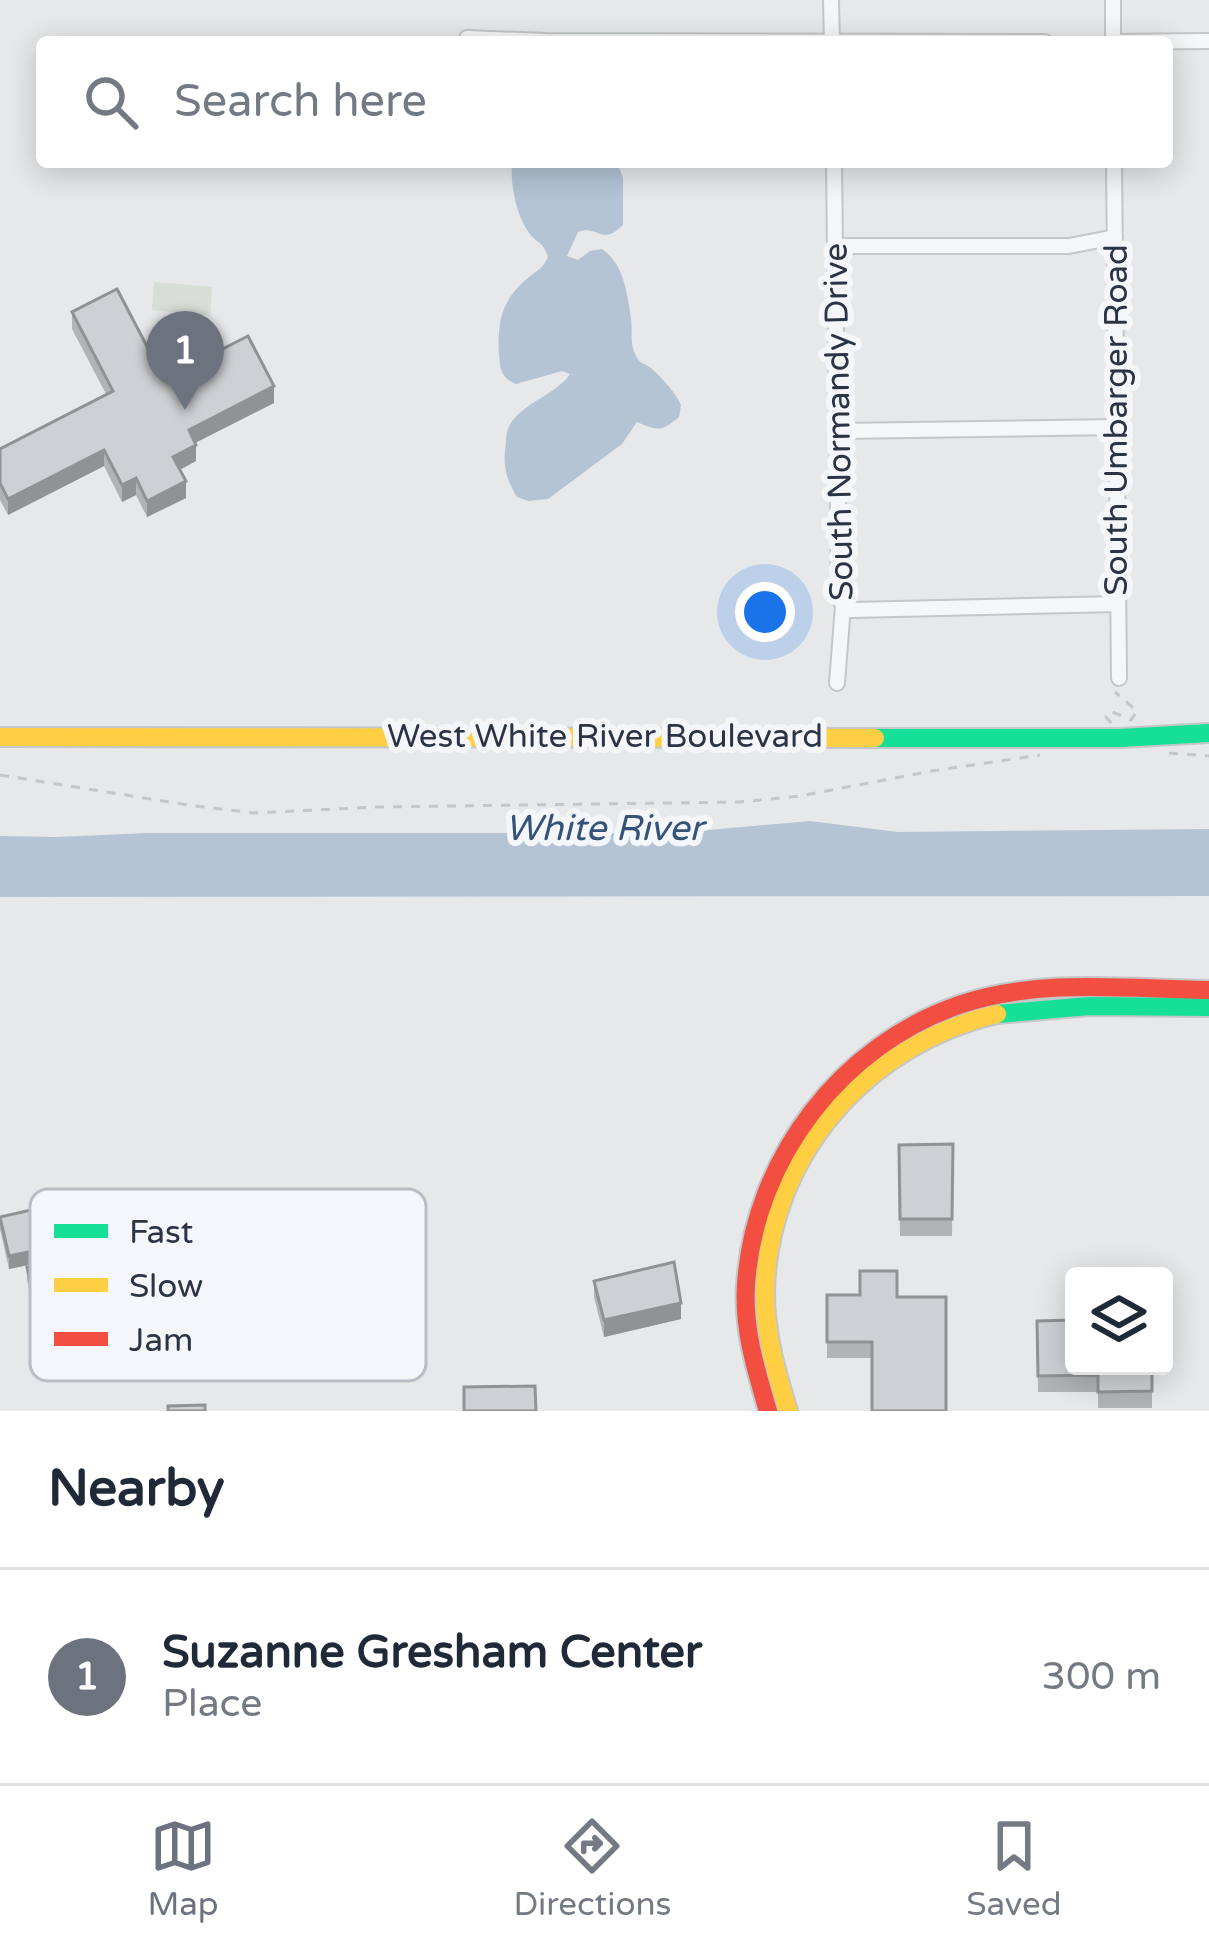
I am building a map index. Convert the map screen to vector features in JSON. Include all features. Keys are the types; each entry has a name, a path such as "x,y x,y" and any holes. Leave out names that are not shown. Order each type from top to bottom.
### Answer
{"main road":[{"name":"West White River Boulevard","path":"0,737 1120,738 1209,734"},
{"path":"769,1411 755,1372 747,1306 757,1224 788,1144 841,1076 905,1028 964,1004 1036,990 1209,990"},
{"path":"788,1411 772,1368 765,1306 778,1210 803,1152 864,1077 914,1043 955,1025 999,1014 1037,1008 1209,1007"}],"street":[{"path":"831,0 832,36"},
{"path":"1112,36 1113,0"},
{"path":"1173,41 1209,40"},
{"name":"South Normandy Drive","path":"834,168 839,597 843,606 837,683"},
{"name":"South Umbarger Road","path":"1114,168 1119,679"},
{"path":"836,246 1069,246 1115,237"},
{"path":"838,431 1117,427"},
{"path":"843,606 853,610 1117,604"}],"path":[{"path":"1119,679 1115,692 1137,711 1131,720 1110,711 1106,717 1119,728 1120,738"},
{"path":"1166,752 1209,756"},
{"path":"0,775 254,813 740,802 1057,753"}],"shaded area":[{"path":"154,282 212,287 210,316 152,310"}],"water":[{"path":"512,168 619,168 623,225 604,235 578,232 567,256 578,260 602,249 609,255 626,289 636,356 664,381 681,405 679,417 667,426 654,428 637,422 622,444 548,499 528,501 517,497 507,475 507,432 518,415 570,374 562,371 516,384 501,369 503,311 548,257 529,233 513,190"},
{"path":"810,821 898,832 1209,829 1209,896 0,897 0,836 675,833"}],"building":[{"path":"117,289 164,379 248,336 274,386 189,430 196,445 173,457 186,481 147,501 136,478 122,485 104,450 8,499 0,483 0,449 113,391 72,312"},
{"path":"953,1144 952,1219 900,1219 899,1145"},
{"path":"30,1210 30,1252 9,1256 0,1217"},
{"path":"674,1262 681,1303 604,1320 594,1281"},
{"path":"860,1271 897,1271 897,1297 946,1297 946,1411 872,1411 872,1342 827,1342 827,1295 860,1295"},
{"path":"1065,1320 1065,1375 1098,1375 1038,1376 1037,1321"},
{"path":"1098,1375 1152,1375 1152,1391 1098,1392"},
{"path":"535,1386 536,1411 464,1411 464,1387"},
{"path":"205,1405 205,1411 168,1411 168,1406"}],"traffic: fast":[{"path":"875,738 1120,738 1209,733"},
{"path":"997,1014 1089,1006 1209,1007"}],"traffic: slow":[{"path":"0,737 875,738"},
{"path":"788,1411 769,1338 765,1293 770,1243 784,1196 805,1153 833,1114 906,1051 950,1029 997,1014"}],"traffic: jam":[{"path":"768,1411 746,1317 753,1238 786,1151 843,1077 919,1022 992,996 1085,987 1209,990"}],"place":[{"name":"Suzanne Gresham Center","path":"185,410"}],"water label":[{"name":"White River","path":"604,828"}]}
